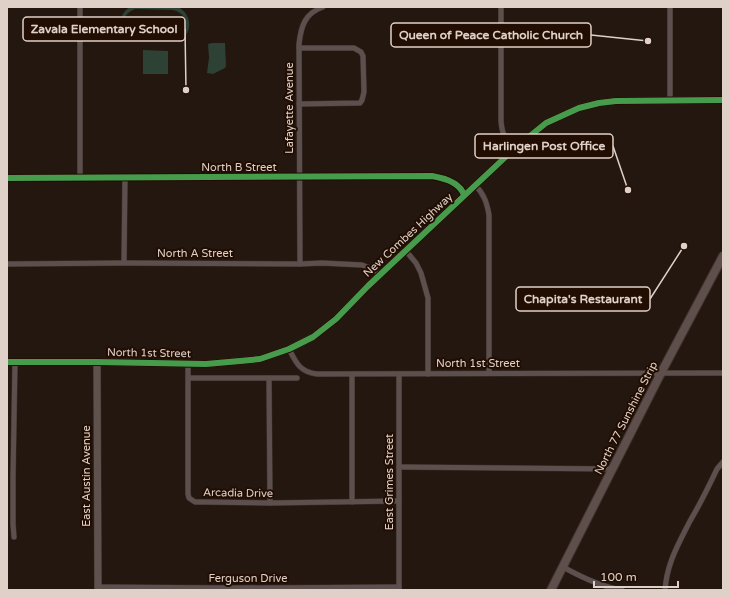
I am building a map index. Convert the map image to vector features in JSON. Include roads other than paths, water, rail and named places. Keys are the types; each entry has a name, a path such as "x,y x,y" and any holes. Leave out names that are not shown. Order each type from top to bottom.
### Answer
{"main road":[{"name":"North 77 Sunshine Strip","path":"551,590 661,373 723,256"}],"street":[{"path":"80,7 80,177"},
{"name":"Lafayette Avenue","path":"300,264 300,31 305,20 313,12 323,7"},
{"path":"501,7 500,121 503,134 508,143 514,149"},
{"path":"670,7 670,101"},
{"path":"299,48 354,48 361,52 363,56 364,82 362,100 360,103 299,104"},
{"name":"New Combes Highway","path":"289,349 313,337 328,325 475,185 514,149 546,123 579,108 598,103 616,101 723,100"},
{"name":"North B Street","path":"7,178 432,176 452,182 463,192 464,196"},
{"path":"124,263 125,177"},
{"path":"475,185 486,201 489,215 489,373"},
{"path":"406,251 422,273 428,298 428,374"},
{"name":"North A Street","path":"7,264 322,263 362,265 381,275"},
{"name":"North 1st Street","path":"7,362 206,364 260,359 289,349 299,366 308,372 317,374 723,373"},
{"path":"14,536 13,478 15,362"},
{"name":"East Austin Avenue","path":"97,362 98,589"},
{"name":"Arcadia Drive","path":"188,363 189,498 194,502 270,503 399,501"},
{"path":"352,374 352,502"},
{"name":"East Grimes Street","path":"399,374 399,589"},
{"path":"188,378 297,378"},
{"path":"269,378 270,503"},
{"path":"665,590 670,561 717,469 723,462"},
{"path":"399,467 613,469"},
{"path":"563,567 582,578 622,590"},
{"name":"Ferguson Drive","path":"98,589 399,589"}],"place":[{"name":"Queen of Peace Catholic Church","path":"648,41"},
{"name":"Zavala Elementary School","path":"186,90"},
{"name":"Harlingen Post Office","path":"628,190"},
{"name":"Chapita's Restaurant","path":"684,246"}]}
